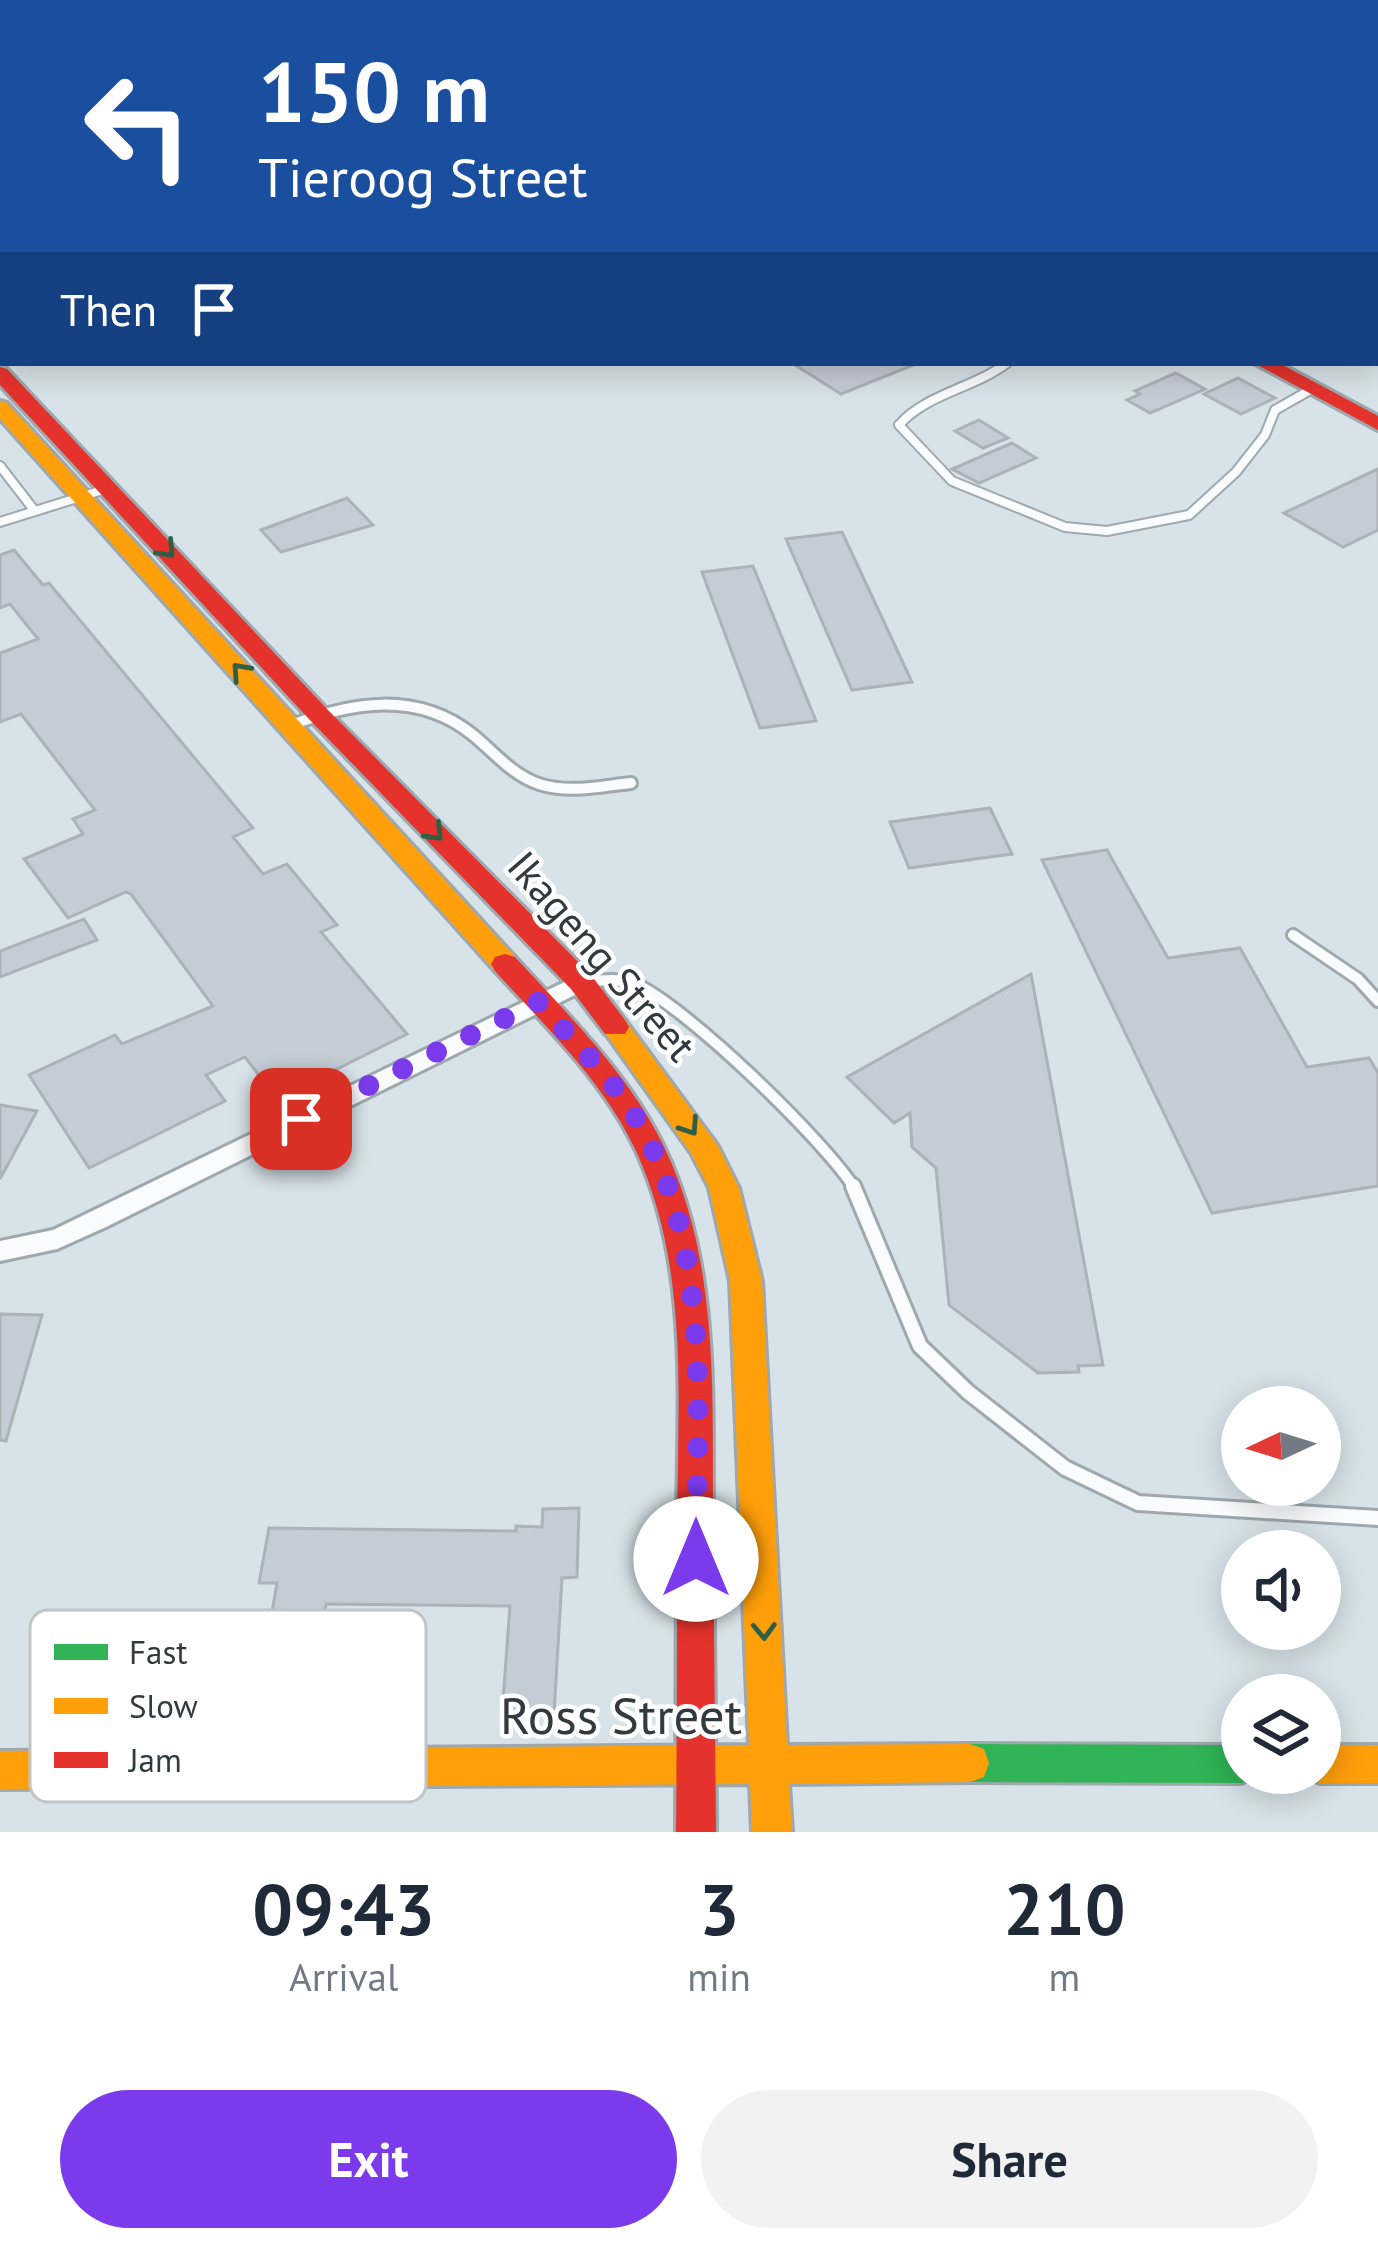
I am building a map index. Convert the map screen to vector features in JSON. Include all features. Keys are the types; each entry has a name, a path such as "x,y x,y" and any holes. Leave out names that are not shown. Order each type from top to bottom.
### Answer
{"street":[{"path":"1279,366 1378,424"},
{"name":"Ikageng Street","path":"0,373 289,726 622,1096 642,1127 679,1229 694,1342 696,1832"},
{"name":"Ikageng Street","path":"0,407 96,492 581,982 703,1146 724,1188 737,1232 752,1350 772,1832"},
{"path":"353,797 386,783"},
{"path":"0,1252 77,1230 581,982"},
{"name":"Ross Street","path":"426,1765 1221,1764"},
{"path":"1341,1764 1378,1764"},
{"name":"Ross Street","path":"0,1770 30,1770"}],"lane":[{"path":"1002,366 989,377 911,410 899,425 952,481 1065,527 1107,531 1189,515 1236,472 1265,435 1275,410 1312,388"},
{"path":"0,466 34,510"},
{"path":"0,522 96,492"},
{"path":"289,726 317,713 365,705 419,704 446,713 519,776 543,785 572,789 631,783"},
{"path":"1294,935 1358,979 1378,1001"},
{"path":"581,982 628,981 662,998 836,1159 861,1198 920,1346 968,1392 1065,1468 1138,1503 1378,1518"}],"building":[{"path":"797,366 911,366 841,394"},
{"path":"1176,373 1205,389 1150,413 1127,400 1140,394 1135,391"},
{"path":"1238,378 1275,398 1241,414 1204,394"},
{"path":"979,420 1008,438 983,448 955,431"},
{"path":"1012,443 1036,458 979,483 952,469"},
{"path":"1378,469 1378,530 1343,547 1284,513"},
{"path":"347,498 373,525 281,552 261,530"},
{"path":"842,532 912,682 852,690 786,539"},
{"path":"14,550 43,585 49,583 253,828 233,837 263,874 287,864 337,925 321,932 407,1034 277,1099 245,1057 206,1075 225,1101 89,1168 29,1075 115,1035 122,1044 213,1006 131,894 126,892 68,918 24,859 83,834 73,819 95,810 21,714 0,722 0,653 38,639 10,604 0,608 0,555"},
{"path":"753,566 816,721 760,728 702,572"},
{"path":"990,808 1012,854 909,868 890,822"},
{"path":"1107,850 1168,958 1240,948 1307,1067 1369,1058 1378,1073 1378,1186 1212,1213 1042,860"},
{"path":"84,919 97,940 0,977 0,951"},
{"path":"1031,974 1103,1365 1078,1366 1079,1372 1038,1373 949,1305 936,1168 912,1147 910,1113 894,1123 847,1077"},
{"path":"0,1105 37,1111 0,1179"},
{"path":"0,1314 42,1315 6,1441 0,1440"},
{"path":"579,1508 577,1577 562,1578 554,1714 502,1714 510,1606 326,1604 325,1610 272,1610 277,1583 259,1583 269,1528 516,1531 516,1526 542,1527 543,1509"}],"traffic: fast":[{"path":"970,1763 1221,1764"}],"traffic: slow":[{"path":"0,407 505,964"},
{"path":"615,1027 703,1146 724,1188 746,1281 772,1832"},
{"path":"426,1767 970,1763"},
{"path":"1341,1764 1378,1764"},
{"path":"0,1770 30,1770"}],"traffic: jam":[{"path":"1270,366 1378,424"},
{"path":"0,373 317,713 581,982 615,1027"},
{"path":"505,964 585,1052 621,1100 651,1151 680,1237 695,1374 696,1832"}],"route":[{"path":"301,1119 538,1002 577,1044 642,1127 675,1208 688,1273 694,1342 696,1559"}]}
